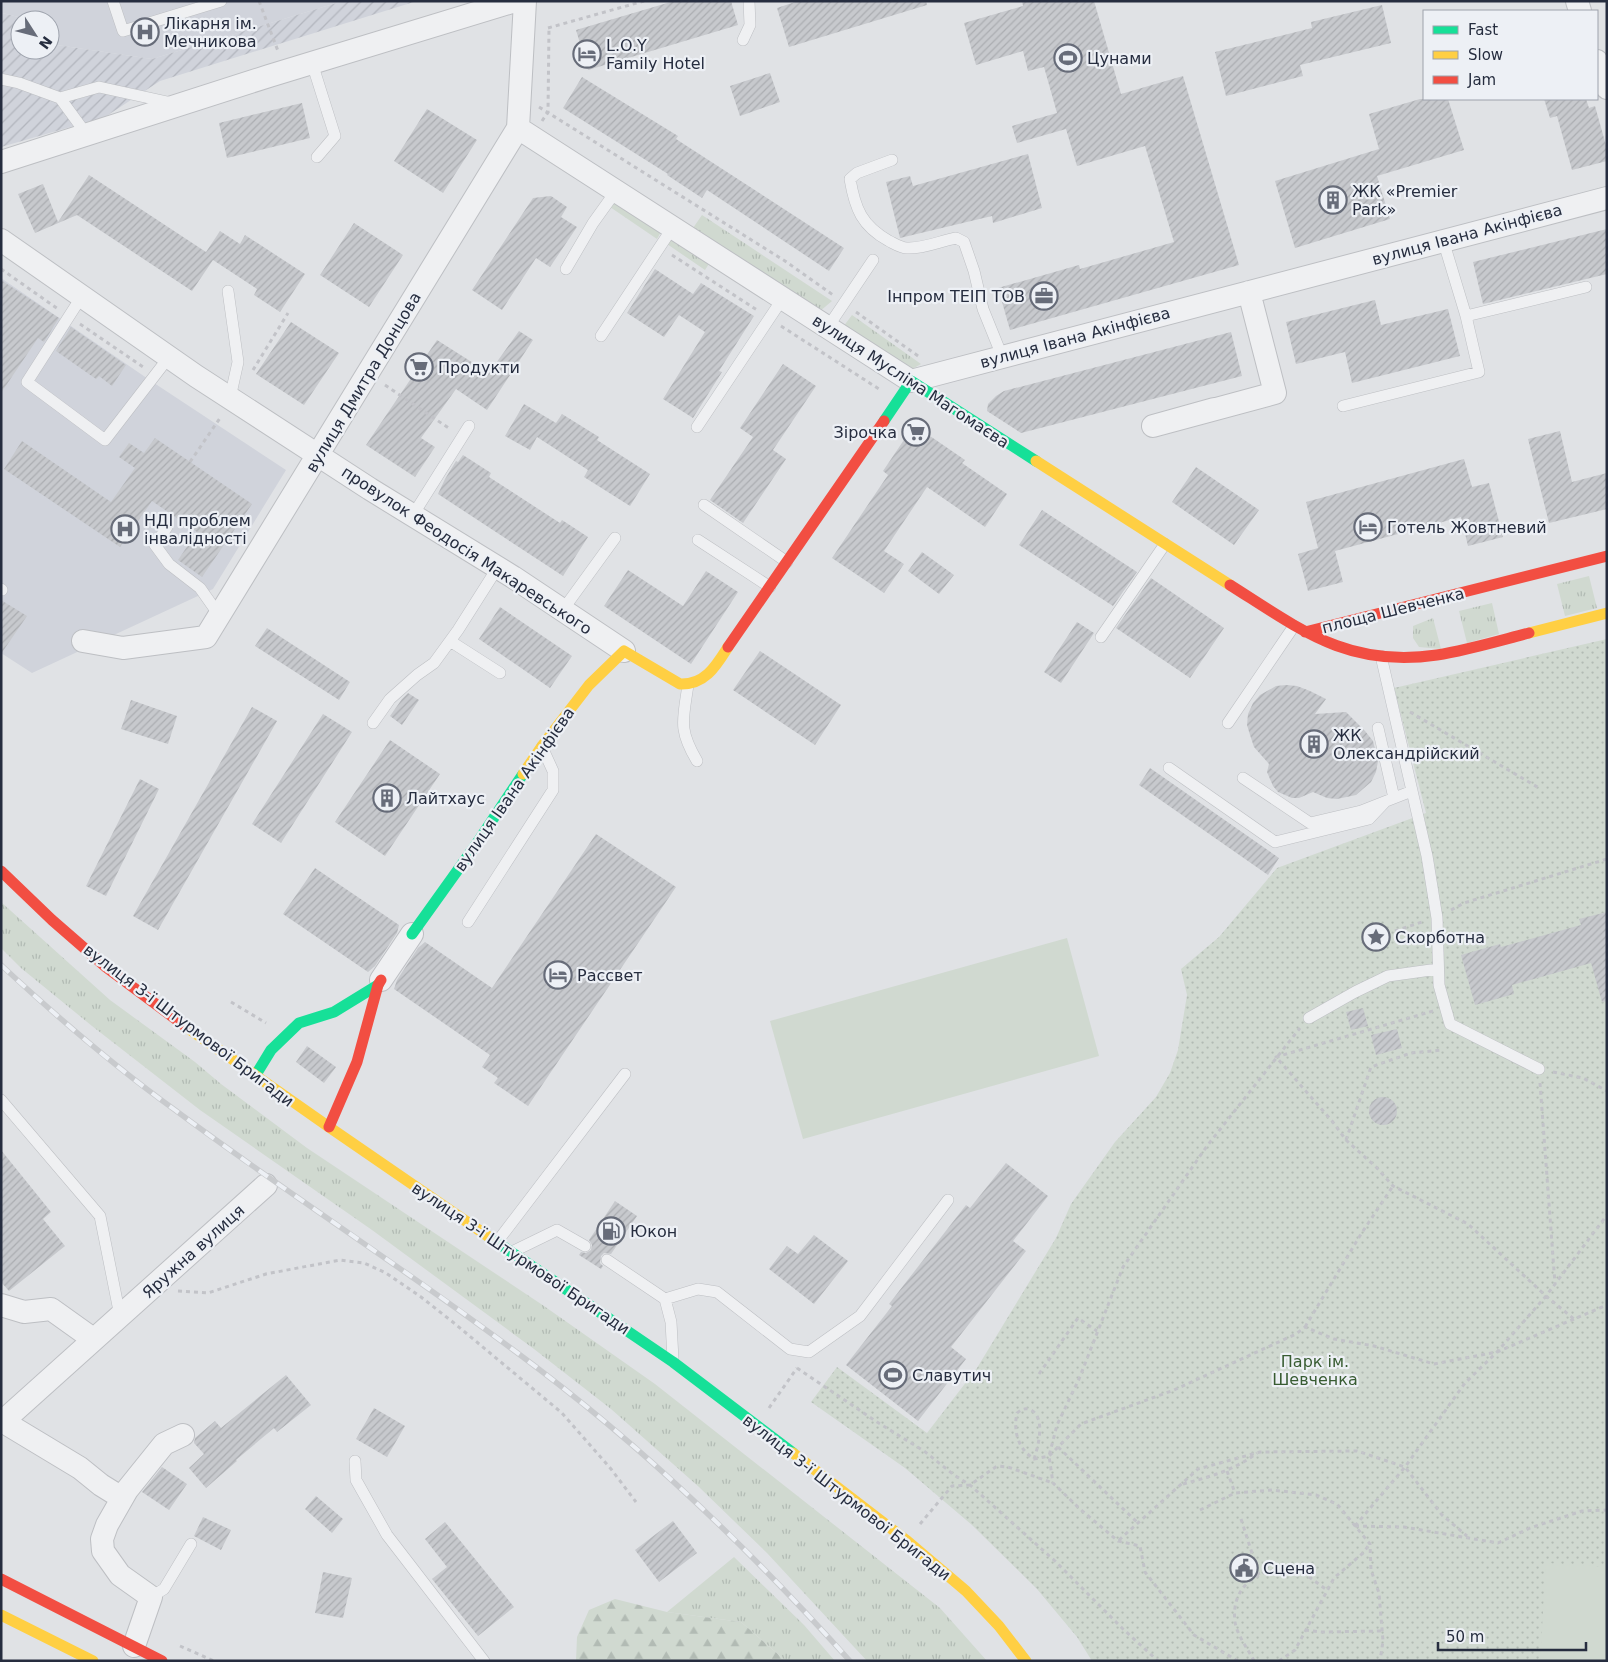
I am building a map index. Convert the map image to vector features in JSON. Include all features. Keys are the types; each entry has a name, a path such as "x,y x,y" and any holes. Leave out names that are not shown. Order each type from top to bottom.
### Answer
{"street":[{"path":"1,162 285,71 516,1"},
{"name":"вулиця Дмитра Донцова","path":"83,641 123,648 206,637 518,128 525,1"},
{"path":"1598,64 1607,88"},
{"name":"вулиця Мусліма Магомаєва","path":"518,128 1165,544 1306,632"},
{"name":"вулиця Івана Акінфієва","path":"911,381 1607,198"},
{"name":"провулок Феодосія Макаревського","path":"1,240 169,357 318,455 498,567 624,651 673,681 688,685"},
{"path":"1214,410 1153,426 1275,393 1249,292"},
{"path":"688,685 697,683 715,667 911,381"},
{"name":"площа Шевченка","path":"1306,632 1607,556"},
{"name":"площа Шевченка","path":"1306,632 1353,652 1408,657 1467,650 1607,613"},
{"name":"вулиця Івана Акінфієва","path":"412,934 475,846 542,746 589,685 624,651"},
{"name":"вулиця 3-ї Штурмової Бригади","path":"1,871 52,920 106,967 255,1076 673,1362 906,1540 966,1591 1000,1626 1026,1661"},
{"path":"329,1127 356,1062 379,983 412,934"},
{"path":"255,1076 270,1050 299,1023 334,1012 379,983"},
{"name":"Яружна вулиця","path":"122,1498 100,1486 80,1468 2,1422 266,1185"},
{"path":"1,1305 24,1312 51,1309 93,1339"},
{"path":"134,1646 151,1597 120,1575 103,1551 102,1539 107,1525 122,1498 164,1444 183,1434"},
{"path":"1,1579 162,1661"},
{"path":"1,1615 90,1660"}],"lane":[{"path":"113,1 123,31 221,1"},
{"path":"743,40 750,25 749,1"},
{"path":"312,63 334,136 317,157"},
{"path":"1,80 60,98 88,135"},
{"path":"60,98 99,87 180,105"},
{"path":"892,160 857,173 850,179 851,188 862,220 875,233 904,248 916,248 956,238 964,242 974,270 983,309 1002,356"},
{"path":"566,269 593,223 616,191"},
{"path":"601,336 673,227"},
{"path":"1343,406 1480,372 1466,316 1443,240"},
{"path":"828,327 873,260"},
{"path":"1466,316 1586,287"},
{"path":"228,291 238,362 232,399"},
{"path":"82,296 27,382 105,440 169,357"},
{"path":"697,427 783,298"},
{"path":"413,515 469,426"},
{"path":"704,505 787,562"},
{"path":"167,527 155,545 169,564 200,588 219,615"},
{"path":"562,611 615,538"},
{"path":"698,540 770,588"},
{"path":"1101,636 1165,544"},
{"path":"373,723 390,699 417,674 434,663 498,567"},
{"path":"1228,723 1294,626"},
{"path":"450,641 500,673"},
{"path":"1381,656 1427,856 1437,918 1439,985 1450,1024 1539,1069"},
{"path":"688,685 682,727 688,745 697,761"},
{"path":"1378,728 1389,800"},
{"path":"468,922 554,790 553,770 542,746"},
{"path":"1170,768 1275,842 1369,819 1389,800"},
{"path":"1243,778 1310,824 1362,810 1412,790"},
{"path":"1309,1018 1388,976 1438,969"},
{"path":"497,1242 625,1074"},
{"name":"Яружна вулиця","path":"1,1100 100,1216 120,1316"},
{"path":"665,1299 698,1289 717,1292 790,1349 809,1352 860,1316 948,1200"},
{"path":"513,1252 557,1230 586,1246"},
{"path":"607,1260 665,1299 671,1322 673,1362"},
{"path":"355,1461 356,1480 387,1535 484,1661"},
{"path":"151,1597 164,1589 191,1544"}],"path":[{"path":"259,1 285,71"},
{"path":"523,36 644,1"},
{"path":"548,112 549,28"},
{"path":"520,95 785,261 942,372"},
{"path":"659,246 897,401"},
{"path":"232,399 288,313"},
{"path":"368,374 462,437"},
{"path":"190,462 220,418"},
{"path":"1392,702 1538,788"},
{"path":"1395,931 1437,918 1464,903 1607,859"},
{"path":"231,1002 270,1026"},
{"path":"1276,1057 1445,1008"},
{"path":"1053,1482 1049,1456 1056,1425 1079,1379 1123,1266 1207,1146 1276,1057 1309,1018"},
{"path":"1346,1140 1371,1067 1411,1053 1443,1050"},
{"path":"1276,1057 1332,1121 1346,1140 1378,1168 1393,1186 1468,1224 1546,1296 1574,1318"},
{"path":"1555,1284 1539,1069 1583,1078 1607,1091"},
{"path":"1034,1459 1040,1441 1039,1421 1036,1413 1029,1409 1022,1409 1016,1413 1015,1421 1020,1445 1027,1455 1034,1459 1049,1456 1081,1424 1174,1390 1296,1334 1304,1327 1393,1186"},
{"path":"1355,1526 1405,1467 1465,1383 1497,1352 1546,1296 1607,1214"},
{"path":"153,1287 208,1293 266,1274 340,1260 364,1263 386,1273 421,1297 562,1413 611,1469 636,1502"},
{"path":"1304,1327 1334,1339 1374,1346 1434,1364 1497,1352 1607,1305"},
{"path":"1039,1374 1078,1318 1097,1331"},
{"path":"785,1386 797,1368 924,1451 970,1485 1055,1561 1158,1661"},
{"path":"1058,1447 1138,1523"},
{"path":"1118,1541 1198,1469 1260,1452 1357,1451 1405,1467 1442,1515 1467,1536"},
{"path":"1180,1485 1243,1464 1260,1452"},
{"path":"906,1540 952,1486 970,1485 997,1466 1008,1467 1053,1482 1080,1509 1118,1541 1140,1546 1145,1572 1194,1635 1238,1661"},
{"path":"1226,1471 1235,1493"},
{"path":"1200,1510 1235,1493 1272,1490 1316,1495 1337,1504 1370,1544 1371,1570 1379,1594 1383,1641 1380,1661"},
{"path":"1355,1526 1404,1527 1467,1536 1498,1543 1530,1528 1582,1511 1607,1510"},
{"path":"1241,1519 1259,1575"},
{"path":"1279,1661 1295,1650 1334,1578 1363,1553 1370,1544"},
{"path":"1254,1661 1235,1624 1235,1604 1244,1584 1259,1575 1278,1569 1300,1572 1327,1590"},
{"path":"1305,1630 1322,1632 1382,1631"}],"shaded area":[{"name":"Лікарня ім. Мечникова","path":"1,1 343,1 152,59 60,45 60,10 10,10 10,15 2,13"},
{"path":"343,1 417,1 160,81 105,117 1,147 1,2 2,13 10,15 10,60 60,60 60,45 152,59"},
{"name":"НДІ проблем інвалідності","path":"1,278 151,381 286,470 213,589 32,673 1,653"}],"green space":[{"path":"617,197 663,228 657,239 610,207"},
{"path":"702,215 832,301 819,312 693,228"},
{"path":"674,234 712,259 705,270 667,244"},
{"path":"852,315 921,364 907,372 843,327"},
{"path":"1589,576 1597,608 1565,616 1557,584"},
{"path":"1492,603 1499,634 1467,643 1459,611"},
{"path":"1433,618 1441,649 1419,647 1413,638 1413,626"},
{"name":"Парк iм. Шевченка","path":"1607,639 1607,1661 1092,1661 1077,1637 1037,1589 972,1525 905,1468 811,1402 837,1367 927,1433 977,1368 1056,1238 1071,1204 1115,1142 1156,1097 1170,1073 1178,1050 1187,995 1181,969 1219,937 1277,868 1426,813 1394,688"},
{"path":"1,902 110,1000 307,1148 544,1306 655,1384 940,1608 987,1661 867,1661 767,1553 699,1487 611,1409 534,1349 372,1230 200,1110 21,968 1,948"},
{"path":"1067,938 1099,1056 803,1139 770,1021"},
{"path":"734,1557 804,1625 835,1661 786,1661 741,1622 667,1612"},
{"path":"1546,1563 1607,1567 1607,1661 1540,1661"},
{"path":"615,1599 667,1612 741,1622 786,1661 576,1661 577,1637 589,1610"}],"building":[{"path":"674,1 731,1 738,25 588,70 576,30"},
{"path":"798,1 926,1 927,5 789,47 777,8"},
{"path":"1022,1 1094,1 1121,94 1183,76 1239,265 1010,330 998,288 1079,265 1080,269 1174,242 1145,146 1077,166 1066,129 1017,143 1012,126 1057,113 1044,67 1028,71 1023,51 976,65 964,23 1023,6"},
{"path":"1382,5 1391,43 1300,65 1303,76 1226,96 1215,52 1312,28 1311,22"},
{"path":"770,73 780,102 740,116 730,86"},
{"path":"582,77 678,136 676,139 844,248 829,271 707,190 702,198 668,174 563,108"},
{"path":"1420,99 1448,100 1464,150 1377,176 1390,219 1295,248 1275,181 1379,149 1369,114"},
{"path":"1544,100 1586,100 1589,108 1595,106 1607,149 1607,161 1572,170 1557,116 1550,118"},
{"path":"302,103 310,138 227,158 219,123"},
{"path":"427,109 477,140 443,193 394,161"},
{"path":"1028,154 1042,208 993,223 992,216 900,238 886,182 910,176 913,186"},
{"path":"89,175 206,252 220,231 240,244 245,235 305,274 280,312 254,295 257,289 213,260 192,291 77,215 35,233 18,194 43,184 58,222"},
{"path":"551,196 567,207 561,217 577,227 550,267 536,258 502,310 472,290 533,198"},
{"path":"354,223 403,255 369,307 320,275"},
{"path":"1607,229 1607,274 1483,304 1473,262"},
{"path":"655,269 693,294 701,283 754,316 719,371 722,372 693,418 663,399 705,332 679,315 664,337 627,313"},
{"path":"1,280 59,318 44,342 38,338 1,393"},
{"path":"1375,300 1381,325 1448,309 1460,356 1352,383 1345,352 1296,364 1286,322"},
{"path":"291,322 339,353 304,405 256,374"},
{"path":"71,327 126,365 112,386 99,376 96,379 56,351"},
{"path":"519,331 533,340 487,410 456,389 421,438 435,447 415,477 366,445 437,340 489,373"},
{"path":"1231,332 1242,376 1021,433 987,411 988,404 1004,391"},
{"path":"783,364 816,386 773,450 786,459 743,523 710,500 753,437 740,428"},
{"path":"524,404 556,423 562,414 599,437 597,440 650,474 630,506 584,477 588,470 537,437 530,450 505,436"},
{"path":"914,425 965,460 962,463 1007,494 985,527 927,487 884,551 904,564 884,593 832,558 888,475 883,471"},
{"path":"1560,431 1572,482 1607,473 1607,509 1549,523 1528,439"},
{"path":"155,438 252,504 202,577 178,560 197,532 152,501 120,547 4,469 22,441 111,502 135,468 119,457 129,443 144,453"},
{"path":"463,455 491,473 489,477 560,523 562,520 588,537 563,576 438,494 456,461 458,462"},
{"name":"Готель Жовтневий","path":"1464,459 1472,487 1489,483 1503,537 1468,546 1461,517 1335,551 1343,582 1308,591 1298,554 1318,548 1306,502"},
{"path":"1196,467 1259,510 1234,545 1172,502"},
{"path":"1042,510 1137,572 1113,606 1019,545"},
{"path":"922,552 954,575 939,594 908,571"},
{"path":"628,570 683,606 706,571 738,592 691,664 604,606"},
{"path":"1151,578 1224,628 1190,678 1116,628"},
{"path":"1,600 27,616 1,654"},
{"path":"500,607 572,656 550,688 479,639"},
{"path":"1077,622 1094,633 1061,683 1044,672"},
{"path":"267,628 350,682 339,700 255,646"},
{"path":"760,651 841,705 815,745 733,690"},
{"name":"ЖК Олександрійский","path":"1276,686 1297,686 1326,699 1315,714 1346,712 1373,741 1378,761 1376,772 1371,782 1356,795 1337,799 1327,798 1313,792 1299,798 1292,798 1278,792 1273,786 1267,772 1269,764 1254,747 1247,725 1248,714 1253,703 1260,695"},
{"path":"408,693 419,700 402,725 390,716"},
{"path":"131,700 177,716 168,744 121,729"},
{"path":"252,707 277,721 158,930 133,916"},
{"path":"323,714 352,732 281,843 252,824"},
{"name":"Лайтхаус","path":"390,740 440,774 385,856 335,822"},
{"path":"1150,768 1279,858 1268,875 1139,785"},
{"path":"140,779 159,789 106,896 86,886"},
{"name":"Рассвет","path":"596,834 676,887 528,1106 494,1083 498,1078 482,1067 490,1055 394,989 397,980 418,948 425,942 492,988"},
{"path":"315,868 399,925 397,933 375,966 368,972 283,914"},
{"path":"1607,912 1607,1001 1602,1002 1591,963 1512,985 1514,994 1475,1005 1461,955 1500,944 1501,947 1581,925 1579,919"},
{"path":"1363,1008 1368,1026 1351,1030 1346,1012"},
{"path":"1397,1029 1402,1048 1376,1055 1371,1035"},
{"path":"307,1046 336,1067 324,1083 296,1062"},
{"path":"1383,1097 1393,1101 1397,1111 1393,1121 1383,1125 1373,1121 1369,1111 1373,1101"},
{"path":"1,1150 51,1212 43,1219 65,1246 9,1291 1,1282"},
{"path":"1006,1163 1048,1196 1013,1241 1026,1251 951,1347 966,1359 918,1421 846,1365 892,1306 889,1304 966,1205 970,1208"},
{"name":"Юкон","path":"615,1201 637,1216 611,1254 604,1253 601,1256 600,1263 603,1266 601,1269 579,1255 581,1252 586,1253 591,1250 592,1245 589,1240"},
{"path":"814,1235 848,1261 814,1304 769,1269 787,1246 798,1254"},
{"path":"286,1375 311,1405 277,1432 274,1428 206,1488 189,1468 204,1454 194,1443 195,1438 215,1421 221,1428"},
{"path":"374,1408 405,1426 387,1457 356,1439"},
{"path":"162,1467 187,1484 169,1510 142,1492"},
{"path":"316,1496 343,1519 332,1533 305,1509"},
{"path":"203,1517 231,1530 221,1550 194,1536"},
{"path":"673,1521 697,1553 659,1582 635,1550"},
{"path":"445,1522 514,1607 478,1636 432,1579 447,1567 425,1539"},
{"path":"323,1572 352,1578 343,1618 315,1613"}],"railway":[{"path":"1,965 86,1040 152,1093 495,1336 582,1403 702,1508 777,1583 850,1661"}],"traffic: fast":[{"path":"884,421 911,381 1036,461"},
{"path":"412,934 475,846 523,774"},
{"path":"255,1076 271,1050 299,1023 334,1012 378,985"},
{"path":"489,1237 673,1362 793,1453"}],"traffic: slow":[{"path":"1036,461 1230,585"},
{"path":"1529,633 1607,613"},
{"path":"523,774 589,685 624,651 680,684 703,678 719,661 728,647"},
{"path":"185,1026 489,1237"},
{"path":"793,1453 906,1540 966,1591 999,1626 1026,1661"},
{"path":"1,1615 93,1661"}],"traffic: jam":[{"path":"728,647 884,421"},
{"path":"1305,632 1607,556"},
{"path":"1230,585 1280,617 1327,642 1377,656 1405,658 1437,655 1529,633"},
{"path":"1,871 52,920 106,967 185,1026"},
{"path":"329,1127 357,1062 381,980"},
{"path":"1,1579 162,1661"}],"place":[{"name":"Лікарня ім. Мечникова","path":"145,32"},
{"name":"L.O.Y Family Hotel","path":"587,54"},
{"name":"Цунами","path":"1068,58"},
{"name":"ЖК «Premier Park»","path":"1333,200"},
{"name":"Інпром ТЕІП ТОВ","path":"1044,296"},
{"name":"Продукти","path":"419,367"},
{"name":"Зірочка","path":"916,432"},
{"name":"Готель Жовтневий","path":"1368,527"},
{"name":"НДІ проблем інвалідності","path":"125,529"},
{"name":"ЖК Олександрійский","path":"1314,744"},
{"name":"Лайтхаус","path":"387,798"},
{"name":"Скорботна","path":"1376,937"},
{"name":"Рассвет","path":"558,975"},
{"name":"Юкон","path":"611,1231"},
{"name":"Славутич","path":"893,1375"},
{"name":"Сцена","path":"1244,1568"}]}
